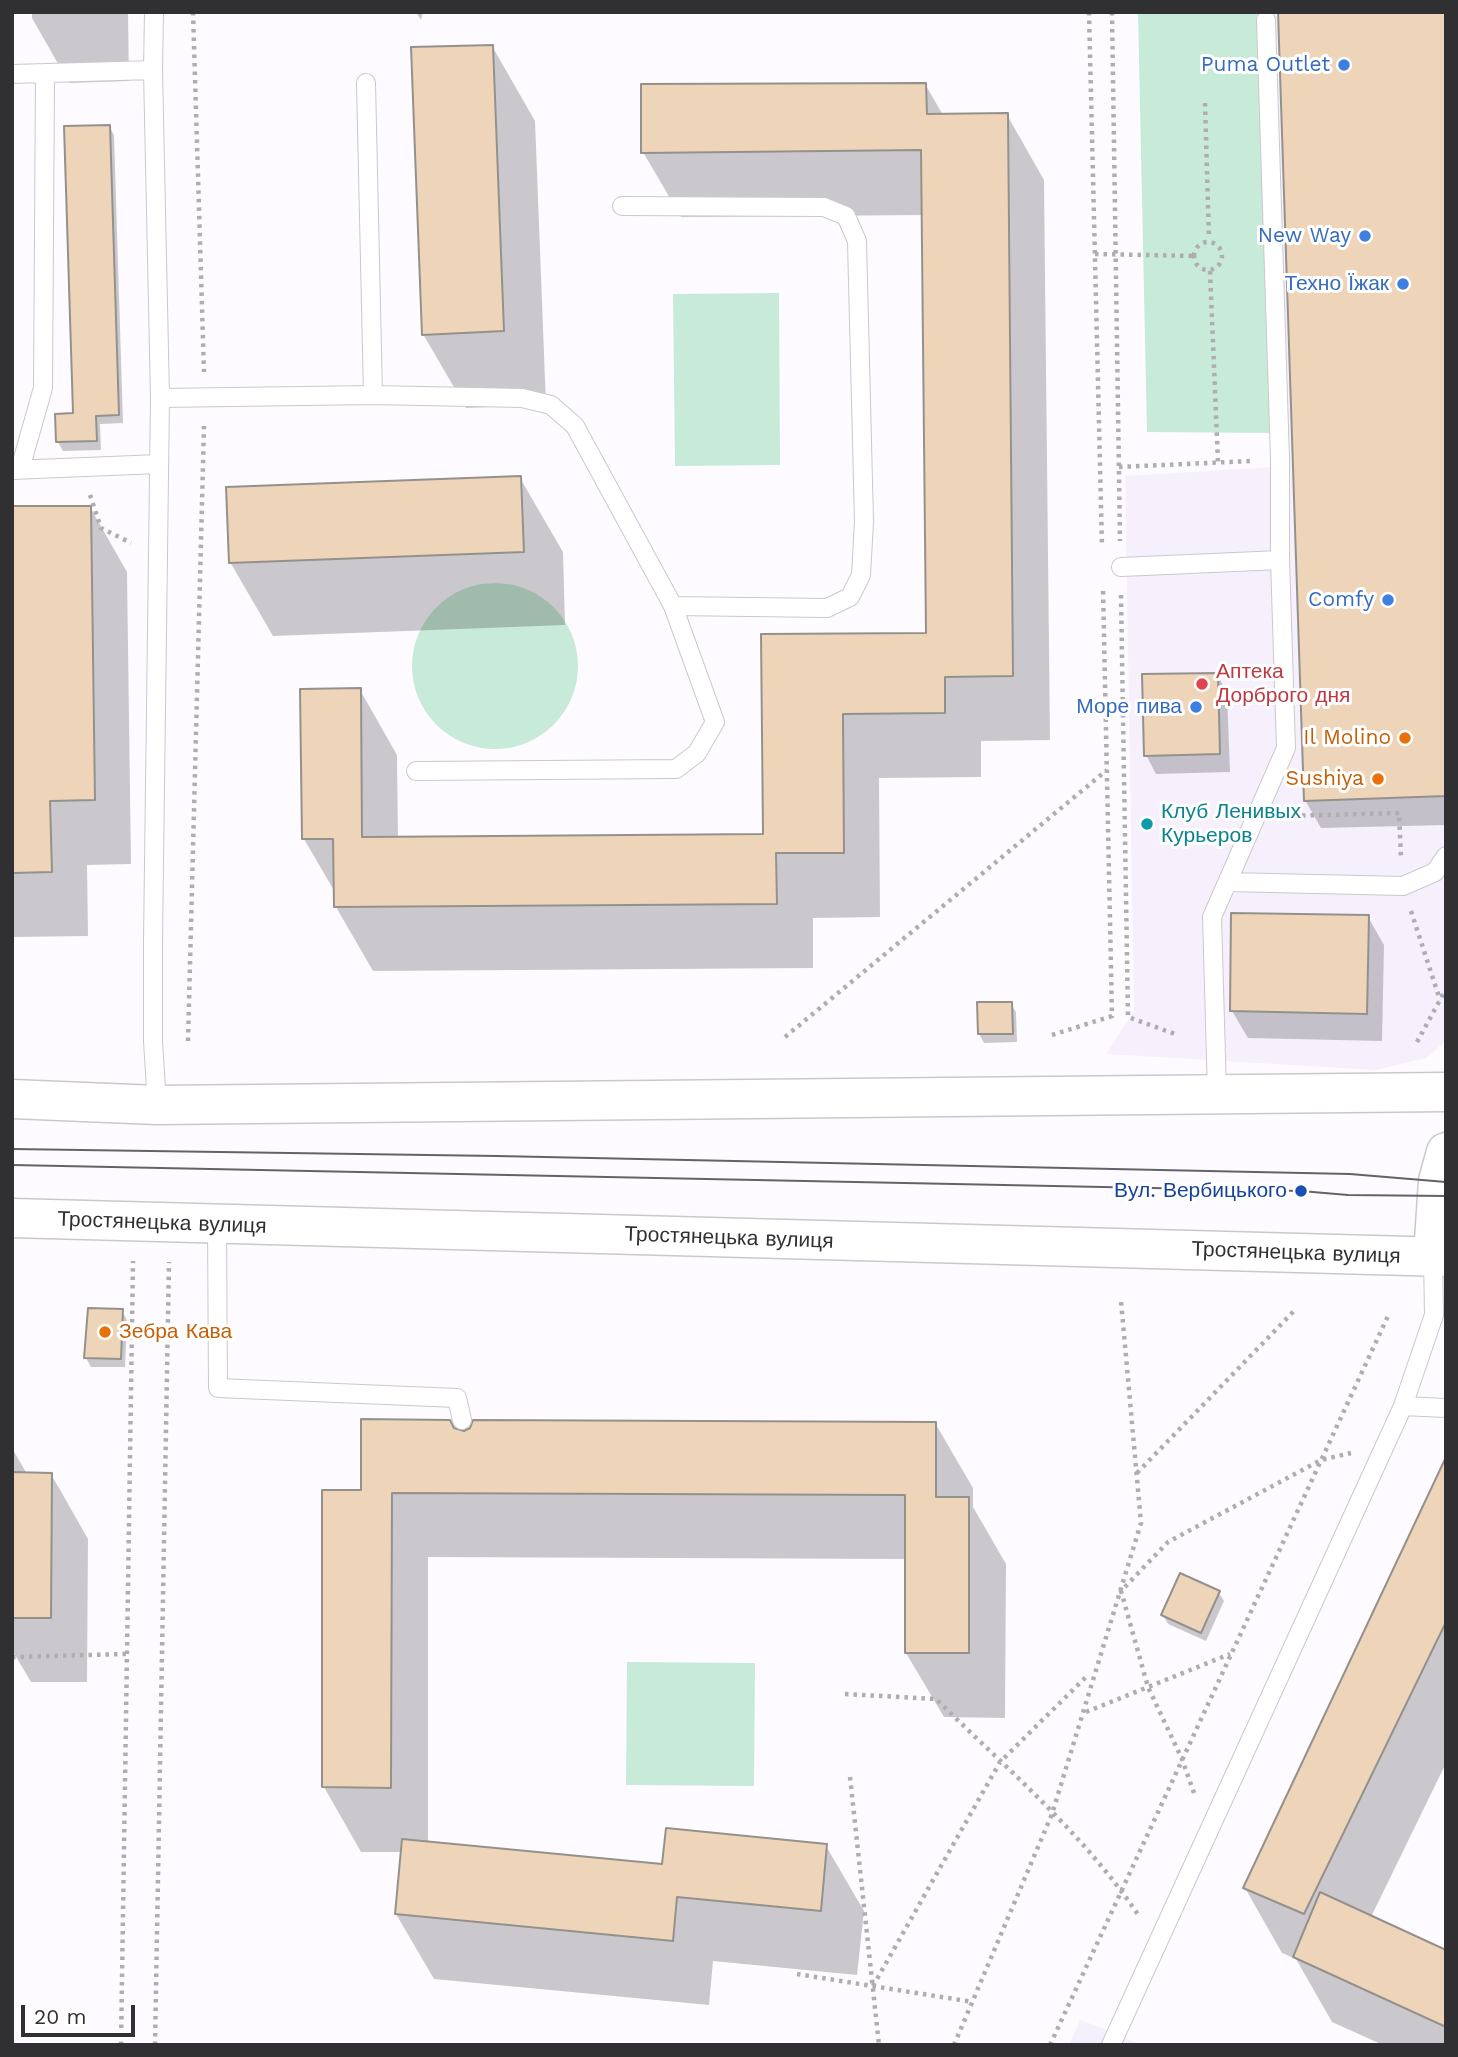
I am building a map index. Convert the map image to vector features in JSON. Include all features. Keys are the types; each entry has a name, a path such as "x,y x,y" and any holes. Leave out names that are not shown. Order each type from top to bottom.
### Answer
{"main road":[{"path":"12,1099 157,1105 1446,1092"},
{"path":"1440,1257 1438,1181 1446,1152"},
{"name":"Тростянецька вулиця","path":"12,1218 1440,1257"}],"lane":[{"path":"154,12 160,398 153,941 153,1041 157,1105"},
{"path":"1217,1093 1212,917 1286,748 1266,20"},
{"path":"12,74 153,70"},
{"path":"45,75 43,388 16,470 159,464"},
{"path":"366,83 373,395"},
{"path":"622,206 824,207 846,216 857,241 864,522 861,575 850,597 827,608 673,606"},
{"path":"160,398 373,395 522,398 551,405 575,426 673,606 715,722 696,752 676,769 416,771"},
{"path":"1121,567 1280,560"},
{"path":"1228,882 1402,886 1435,872 1446,856"},
{"path":"217,1224 218,1388 457,1398 461,1420"},
{"path":"1111,2045 1403,1406 1434,1315 1440,1257"},
{"path":"1403,1406 1446,1408"}],"path":[{"path":"188,1041 205,398 193,12"},
{"path":"1205,103 1209,240"},
{"path":"1209,240 1219,247 1223,254 1222,262 1210,271 1198,266 1195,256 1202,241 1209,240"},
{"path":"1095,254 1195,256"},
{"path":"1210,271 1218,462"},
{"path":"1119,467 1280,459"},
{"path":"90,495 101,528 158,556"},
{"path":"785,1037 1107,770"},
{"path":"1417,1042 1446,989"},
{"path":"121,2045 133,1261"},
{"path":"155,2045 169,1262"},
{"path":"954,2045 1052,1814 1141,1523 1121,1301"},
{"path":"1136,1474 1294,1311"},
{"path":"1050,2045 1388,1316"},
{"path":"1121,1591 1168,1542 1321,1460 1386,1445"},
{"path":"1121,1591 1148,1687 1182,1759 1208,1832"},
{"path":"1085,1712 1232,1653"},
{"path":"12,1657 127,1654"},
{"path":"873,1986 1000,1762 1087,1675"},
{"path":"845,1694 936,1699 1052,1814 1121,1891 1157,1943"},
{"path":"850,1777 879,2045"},
{"path":"797,1974 973,2001"}],"shaded area":[{"path":"1262,12 1446,12 1446,1041 1426,1058 1376,1070 1106,1054 1134,1011 1125,476 1272,467"},
{"path":"1080,2020 1116,2033 1140,2045 1069,2045"}],"green space":[{"path":"1138,12 1263,12 1273,433 1147,432"},
{"path":"779,293 780,465 675,466 673,294"},
{"path":"495,583 527,589 554,607 572,634 578,666 572,698 554,725 527,743 495,749 463,743 436,725 418,698 412,666 418,634 436,607 463,589"},
{"path":"627,1662 755,1663 754,1786 626,1785"}],"building":[{"name":"New Way","path":"1278,12 1446,12 1446,796 1304,801"},
{"path":"493,45 504,331 422,335 411,47"},
{"path":"926,83 927,114 1008,113 1013,676 945,677 945,713 843,714 844,853 776,853 777,904 334,907 333,839 302,839 300,689 361,688 362,837 763,834 761,634 926,633 921,150 641,153 641,84"},
{"path":"110,125 119,415 96,416 97,441 56,442 55,414 73,413 64,126"},
{"path":"521,476 524,552 229,563 226,487"},
{"path":"12,506 91,506 95,800 50,801 52,872 12,873"},
{"path":"1218,673 1220,754 1144,756 1142,674"},
{"path":"1231,913 1369,915 1367,1014 1230,1011"},
{"path":"977,1002 1012,1002 1013,1034 978,1034"},
{"path":"88,1308 123,1309 121,1359 84,1358"},
{"path":"361,1419 450,1420 454,1428 464,1431 470,1428 473,1420 936,1422 936,1497 969,1497 969,1653 905,1653 905,1495 392,1493 391,1788 322,1787 322,1490 361,1490"},
{"path":"1446,1457 1446,1622 1304,1914 1243,1888"},
{"path":"12,1472 52,1473 51,1618 12,1618"},
{"path":"1180,1573 1220,1591 1201,1633 1161,1615"},
{"path":"666,1828 827,1844 821,1911 677,1897 673,1941 395,1914 402,1839 662,1864"},
{"path":"1320,1892 1446,1950 1446,2027 1293,1957"}],"tram line":[{"path":"12,1149 1350,1174 1446,1182"},
{"path":"12,1165 1446,1196"}],"place":[{"name":"Puma Outlet","path":"1344,65"},
{"name":"New Way","path":"1365,236"},
{"name":"Техно Їжак","path":"1403,284"},
{"name":"Comfy","path":"1388,600"},
{"name":"Аптека Дорброго дня","path":"1202,684"},
{"name":"Море пива","path":"1196,707"},
{"name":"Il Molino","path":"1405,738"},
{"name":"Sushiya","path":"1378,779"},
{"name":"Клуб Ленивых Курьеров","path":"1147,824"},
{"name":"Вул. Вербицького","path":"1301,1191"},
{"name":"Зебра Кава","path":"105,1332"}]}
